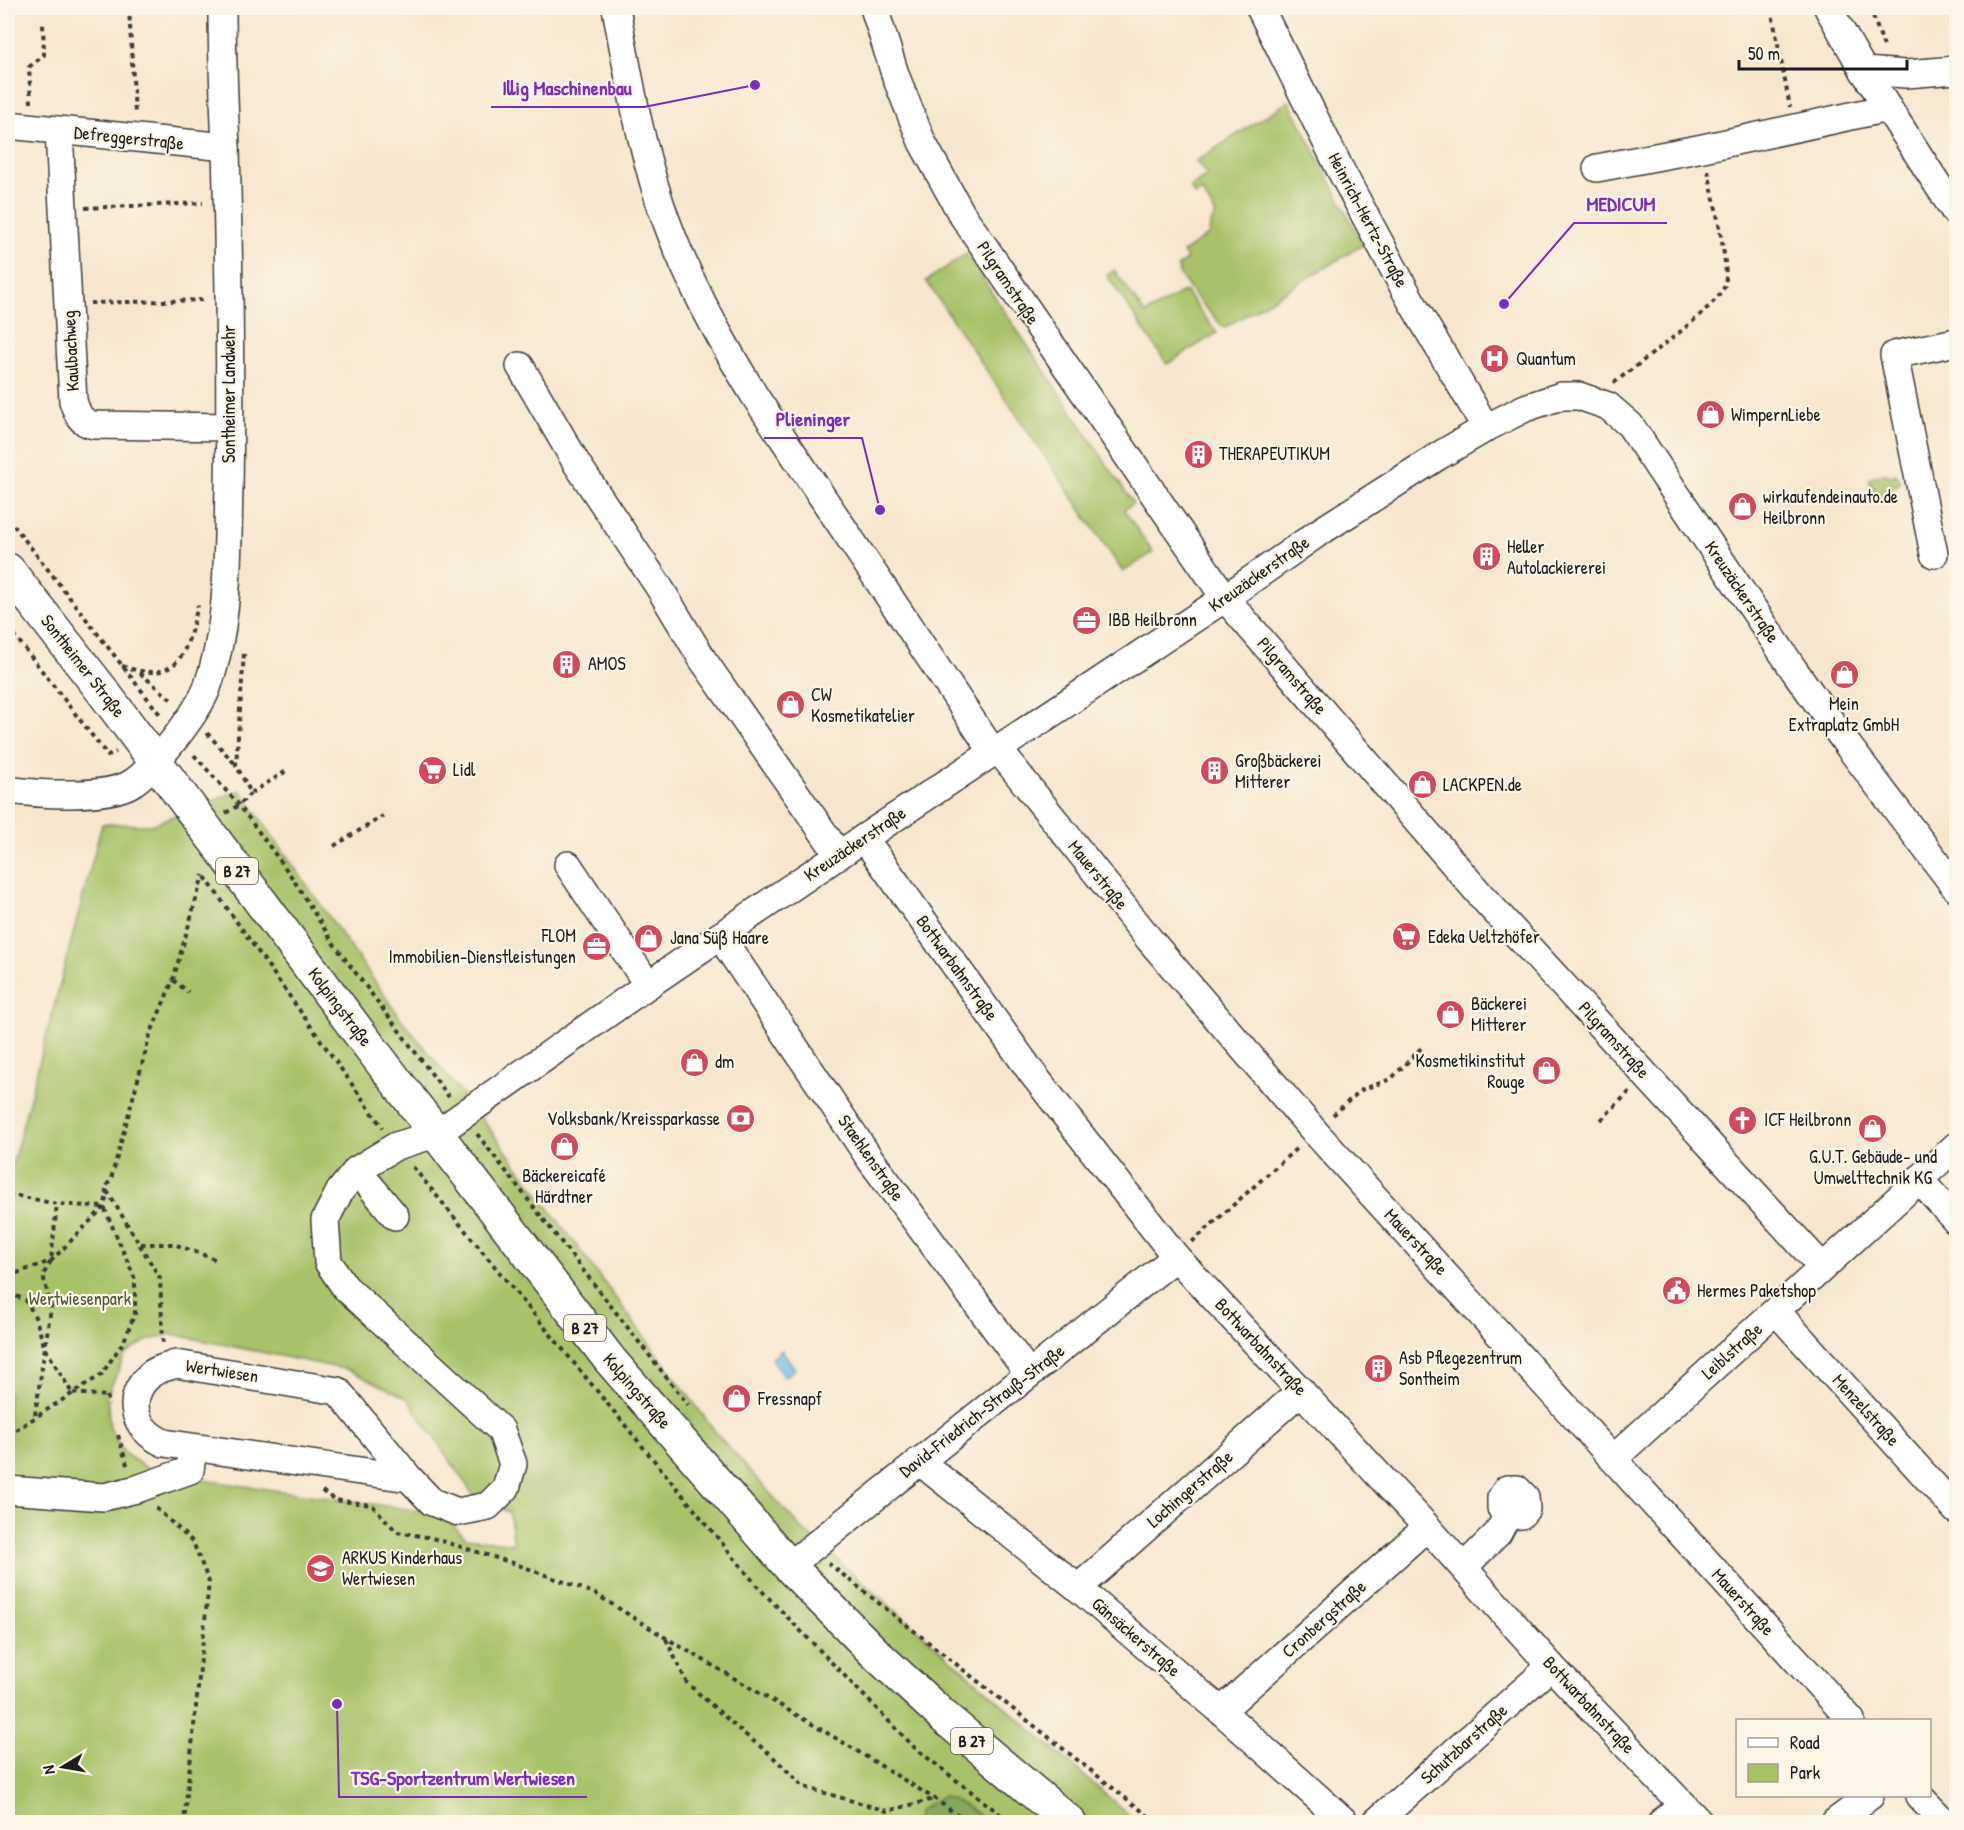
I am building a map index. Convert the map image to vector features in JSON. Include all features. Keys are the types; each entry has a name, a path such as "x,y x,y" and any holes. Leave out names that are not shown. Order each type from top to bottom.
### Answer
{"main road":[{"name":"Sontheimer Straße","path":"8,570 145,772"},
{"name":"Kolpingstraße","path":"145,772 436,1134 609,1360 800,1558 878,1656 944,1717 1069,1822"}],"street":[{"name":"Sontheimer Landwehr","path":"145,772 176,735 206,690 224,617 230,427 222,8"},
{"name":"Mauerstraße","path":"616,8 643,141 660,203 680,253 723,345 756,398 996,750 1149,939 1315,1132 1850,1719"},
{"name":"Pilgramstraße","path":"874,8 896,77 922,142 961,213 1225,598 1484,899 1822,1267"},
{"name":"Heinrich-Hertz-Straße","path":"1260,8 1340,169 1410,298 1486,428"},
{"path":"1828,8 1864,71 1956,213"},
{"path":"1835,8 1846,37"},
{"path":"1864,71 1954,76"},
{"path":"1597,168 1888,108"},
{"name":"Defreggerstraße","path":"20,126 226,147"},
{"name":"Kaulbachweg","path":"59,131 73,401 79,418 94,426 230,427"},
{"path":"1934,554 1894,355 1956,342"},
{"path":"520,366 577,465 624,533 703,660 839,855"},
{"name":"Kreuzäckerstraße","path":"436,1134 648,985 1225,598 1318,533 1486,428 1526,408 1562,396 1579,396 1608,406 1630,425 1800,678 1849,747 1956,888"},
{"path":"8,790 35,793 108,791 145,772"},
{"name":"Bottwarbahnstraße","path":"864,838 1032,1072 1176,1257 1464,1567 1551,1666 1691,1813"},
{"path":"568,865 648,985"},
{"name":"Staehlenstraße","path":"720,936 870,1159 1029,1374"},
{"name":"Wertwiesen","path":"122,1404 152,1373 176,1364 338,1391 409,1478 432,1502 458,1512 488,1506 506,1488 513,1464 501,1430 345,1287 328,1262 326,1220 340,1191 357,1170 396,1146 436,1134"},
{"name":"Leiblstraße","path":"1613,1459 1956,1146"},
{"path":"357,1170 395,1216"},
{"path":"1919,1179 1956,1221"},
{"name":"David-Friedrich-Strauß-Straße","path":"800,1558 918,1461 1176,1257"},
{"name":"Menzelstraße","path":"1776,1311 1956,1510"},
{"name":"Lochingerstraße","path":"1078,1588 1301,1391"},
{"path":"122,1404 152,1438 164,1443 193,1449 409,1478"},
{"path":"8,1490 104,1497 137,1489 190,1470 193,1449"},
{"name":"Gänsäckerstraße","path":"918,1461 1078,1588 1221,1710 1345,1822"},
{"path":"1464,1567 1498,1533 1508,1516"},
{"name":"Cronbergstraße","path":"1221,1710 1427,1527"},
{"name":"Schutzbarstraße","path":"1376,1822 1551,1666"},
{"path":"1834,1822 1869,1797"},
{"path":"1920,1797 1944,1822"},
{"path":"1662,1822 1691,1813"}],"path":[{"path":"129,8 136,139"},
{"path":"1771,8 1794,128"},
{"path":"20,126 29,67 44,56 43,24"},
{"path":"1592,400 1707,309 1726,284 1724,260 1704,147"},
{"path":"63,209 214,203"},
{"path":"68,304 214,300"},
{"path":"8,518 176,735 239,805 289,873 334,944 463,1115 694,1412"},
{"path":"122,666 140,672 164,672 180,660 191,633 198,604"},
{"path":"8,627 108,756 117,751 145,772"},
{"path":"244,643 242,702 236,765 250,793"},
{"path":"239,805 250,793 288,770"},
{"path":"334,846 383,816"},
{"path":"35,1416 51,1307 43,1275 51,1261 104,1207 107,1195 105,1188 111,1179 150,1035 173,980 203,874"},
{"path":"173,980 188,992"},
{"path":"1601,1120 1645,1076"},
{"path":"105,1188 160,1278 163,1343 157,1351"},
{"path":"8,1194 57,1204 104,1207"},
{"path":"51,1261 57,1204"},
{"path":"8,1435 101,1375 124,1341 135,1313 135,1279 104,1207"},
{"path":"140,1244 174,1244 217,1260"},
{"path":"8,1276 51,1261"},
{"path":"8,1293 26,1300 36,1319 44,1346 72,1393"},
{"path":"72,1393 107,1396 122,1404"},
{"path":"107,1396 122,1404"},
{"path":"117,1431 137,1489 193,1542 209,1582 184,1822"},
{"path":"320,1490 335,1500 372,1505 397,1532 432,1538 594,1593 934,1799 967,1822"},
{"path":"800,1558 1155,1822"},
{"path":"666,1638 687,1683 770,1754 804,1787 887,1811 934,1799"}],"green space":[{"path":"1289,101 1363,245 1224,328 1194,295 1177,267 1187,259 1183,252 1209,234 1210,225 1216,215 1202,191 1195,195 1190,188 1207,175 1196,161"},
{"path":"966,254 1133,503 1124,510 1153,552 1123,572 926,281"},
{"path":"1114,270 1145,314 1185,291 1217,333 1167,364 1107,276"},
{"path":"1883,473 1891,476 1896,474 1901,482 1879,498 1869,481 1870,478"},
{"name":"Wertwiesenpark","path":"240,790 401,1019 483,1120 717,1434 802,1529 1137,1822 8,1822 8,1166 12,1166 102,824 151,825","holes":["171,1334 349,1370 407,1398 476,1499 509,1512 514,1544 466,1538 441,1514 154,1473 125,1454 110,1428 107,1396 125,1355 146,1341"]},
{"path":"943,1796 966,1806 989,1822 916,1822 919,1810"}],"water":[{"path":"782,1350 795,1369 784,1377 771,1359"}],"place":[{"name":"Illig Maschinenbau","path":"755,85"},
{"name":"MEDICUM","path":"1504,304"},
{"name":"Quantum","path":"1495,359"},
{"name":"WimpernLiebe","path":"1710,415"},
{"name":"THERAPEUTIKUM","path":"1198,454"},
{"name":"wirkaufendeinauto.de Heilbronn","path":"1742,507"},
{"name":"Plieninger","path":"880,510"},
{"name":"Heller Autolackiererei","path":"1486,557"},
{"name":"IBB Heilbronn","path":"1087,620"},
{"name":"AMOS","path":"567,664"},
{"name":"Mein Extraplatz GmbH","path":"1844,675"},
{"name":"CW Kosmetikatelier","path":"790,705"},
{"name":"Lidl","path":"432,770"},
{"name":"Großbäckerei Mitterer","path":"1214,771"},
{"name":"LACKPEN.de","path":"1422,785"},
{"name":"Edeka Ueltzhöfer","path":"1407,937"},
{"name":"Jana Süß Haare","path":"649,938"},
{"name":"FLOM Immobilien-Dienstleistungen","path":"597,946"},
{"name":"Bäckerei Mitterer","path":"1450,1014"},
{"name":"dm","path":"694,1062"},
{"name":"Kosmetikinstitut Rouge","path":"1546,1071"},
{"name":"Volksbank/Kreissparkasse","path":"741,1119"},
{"name":"ICF Heilbronn","path":"1743,1120"},
{"name":"G.U.T. Gebäude- und Umwelttechnik KG","path":"1873,1128"},
{"name":"Bäckereicafé Härdtner","path":"564,1147"},
{"name":"Hermes Paketshop","path":"1676,1291"},
{"name":"Asb Pflegezentrum Sontheim","path":"1378,1368"},
{"name":"Fressnapf","path":"737,1399"},
{"name":"ARKUS Kinderhaus Wertwiesen","path":"321,1568"},
{"name":"TSG-Sportzentrum Wertwiesen","path":"337,1704"}]}
